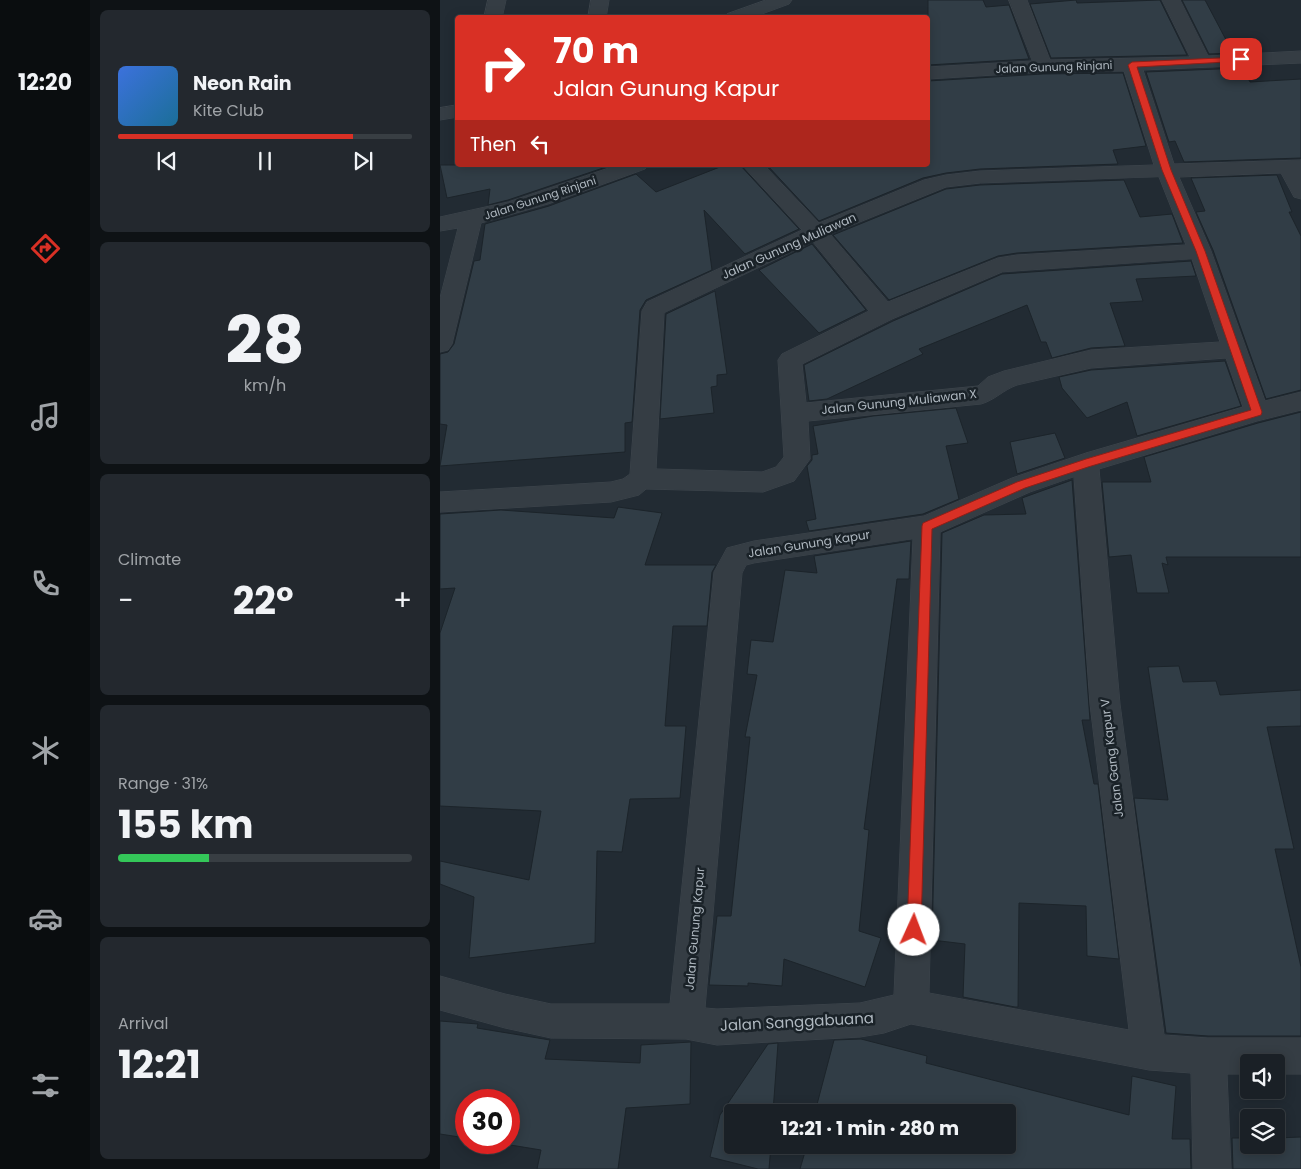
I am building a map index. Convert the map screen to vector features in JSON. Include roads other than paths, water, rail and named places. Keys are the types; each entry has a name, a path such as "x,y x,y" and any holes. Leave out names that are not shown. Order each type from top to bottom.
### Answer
{"street":[{"path":"494,15 497,0"},
{"path":"598,15 600,0"},
{"path":"741,15 783,0"},
{"path":"1018,0 1043,66"},
{"path":"1171,0 1202,61"},
{"name":"Jalan Gunung Rinjani","path":"930,73 1043,66 1132,65 1301,57"},
{"path":"1132,65 1166,170 1200,251 1257,412"},
{"path":"440,114 455,111"},
{"path":"1294,166 1301,192"},
{"name":"Jalan Gunung Muliawan","path":"641,479 644,468 653,311 661,304 816,232 946,181 980,177 1294,166"},
{"name":"Jalan Gunung Rinjani","path":"440,224 471,219 540,200 632,167"},
{"path":"754,167 816,232 884,313"},
{"path":"440,344 471,219"},
{"path":"440,502 611,492 630,488 641,479 763,482 785,474 797,459 796,413 790,360 884,313 1006,263 1200,251"},
{"name":"Jalan Gunung Muliawan X","path":"796,413 981,395 990,391 997,383 1012,377 1091,359 1236,349"},
{"name":"Jalan Gunung Kapur","path":"686,1022 728,572 737,556 927,526 1021,485 1086,463 1257,412 1301,401"},
{"name":"Jalan Gang Kapur V","path":"1086,463 1105,704 1149,1052"},
{"path":"911,1007 927,526"},
{"name":"Jalan Sanggabuana","path":"440,993 504,1011 551,1021 686,1022 716,1027 860,1020 884,1016 911,1007 1149,1052 1208,1056 1301,1056"},
{"path":"1208,1056 1212,1169"}]}
